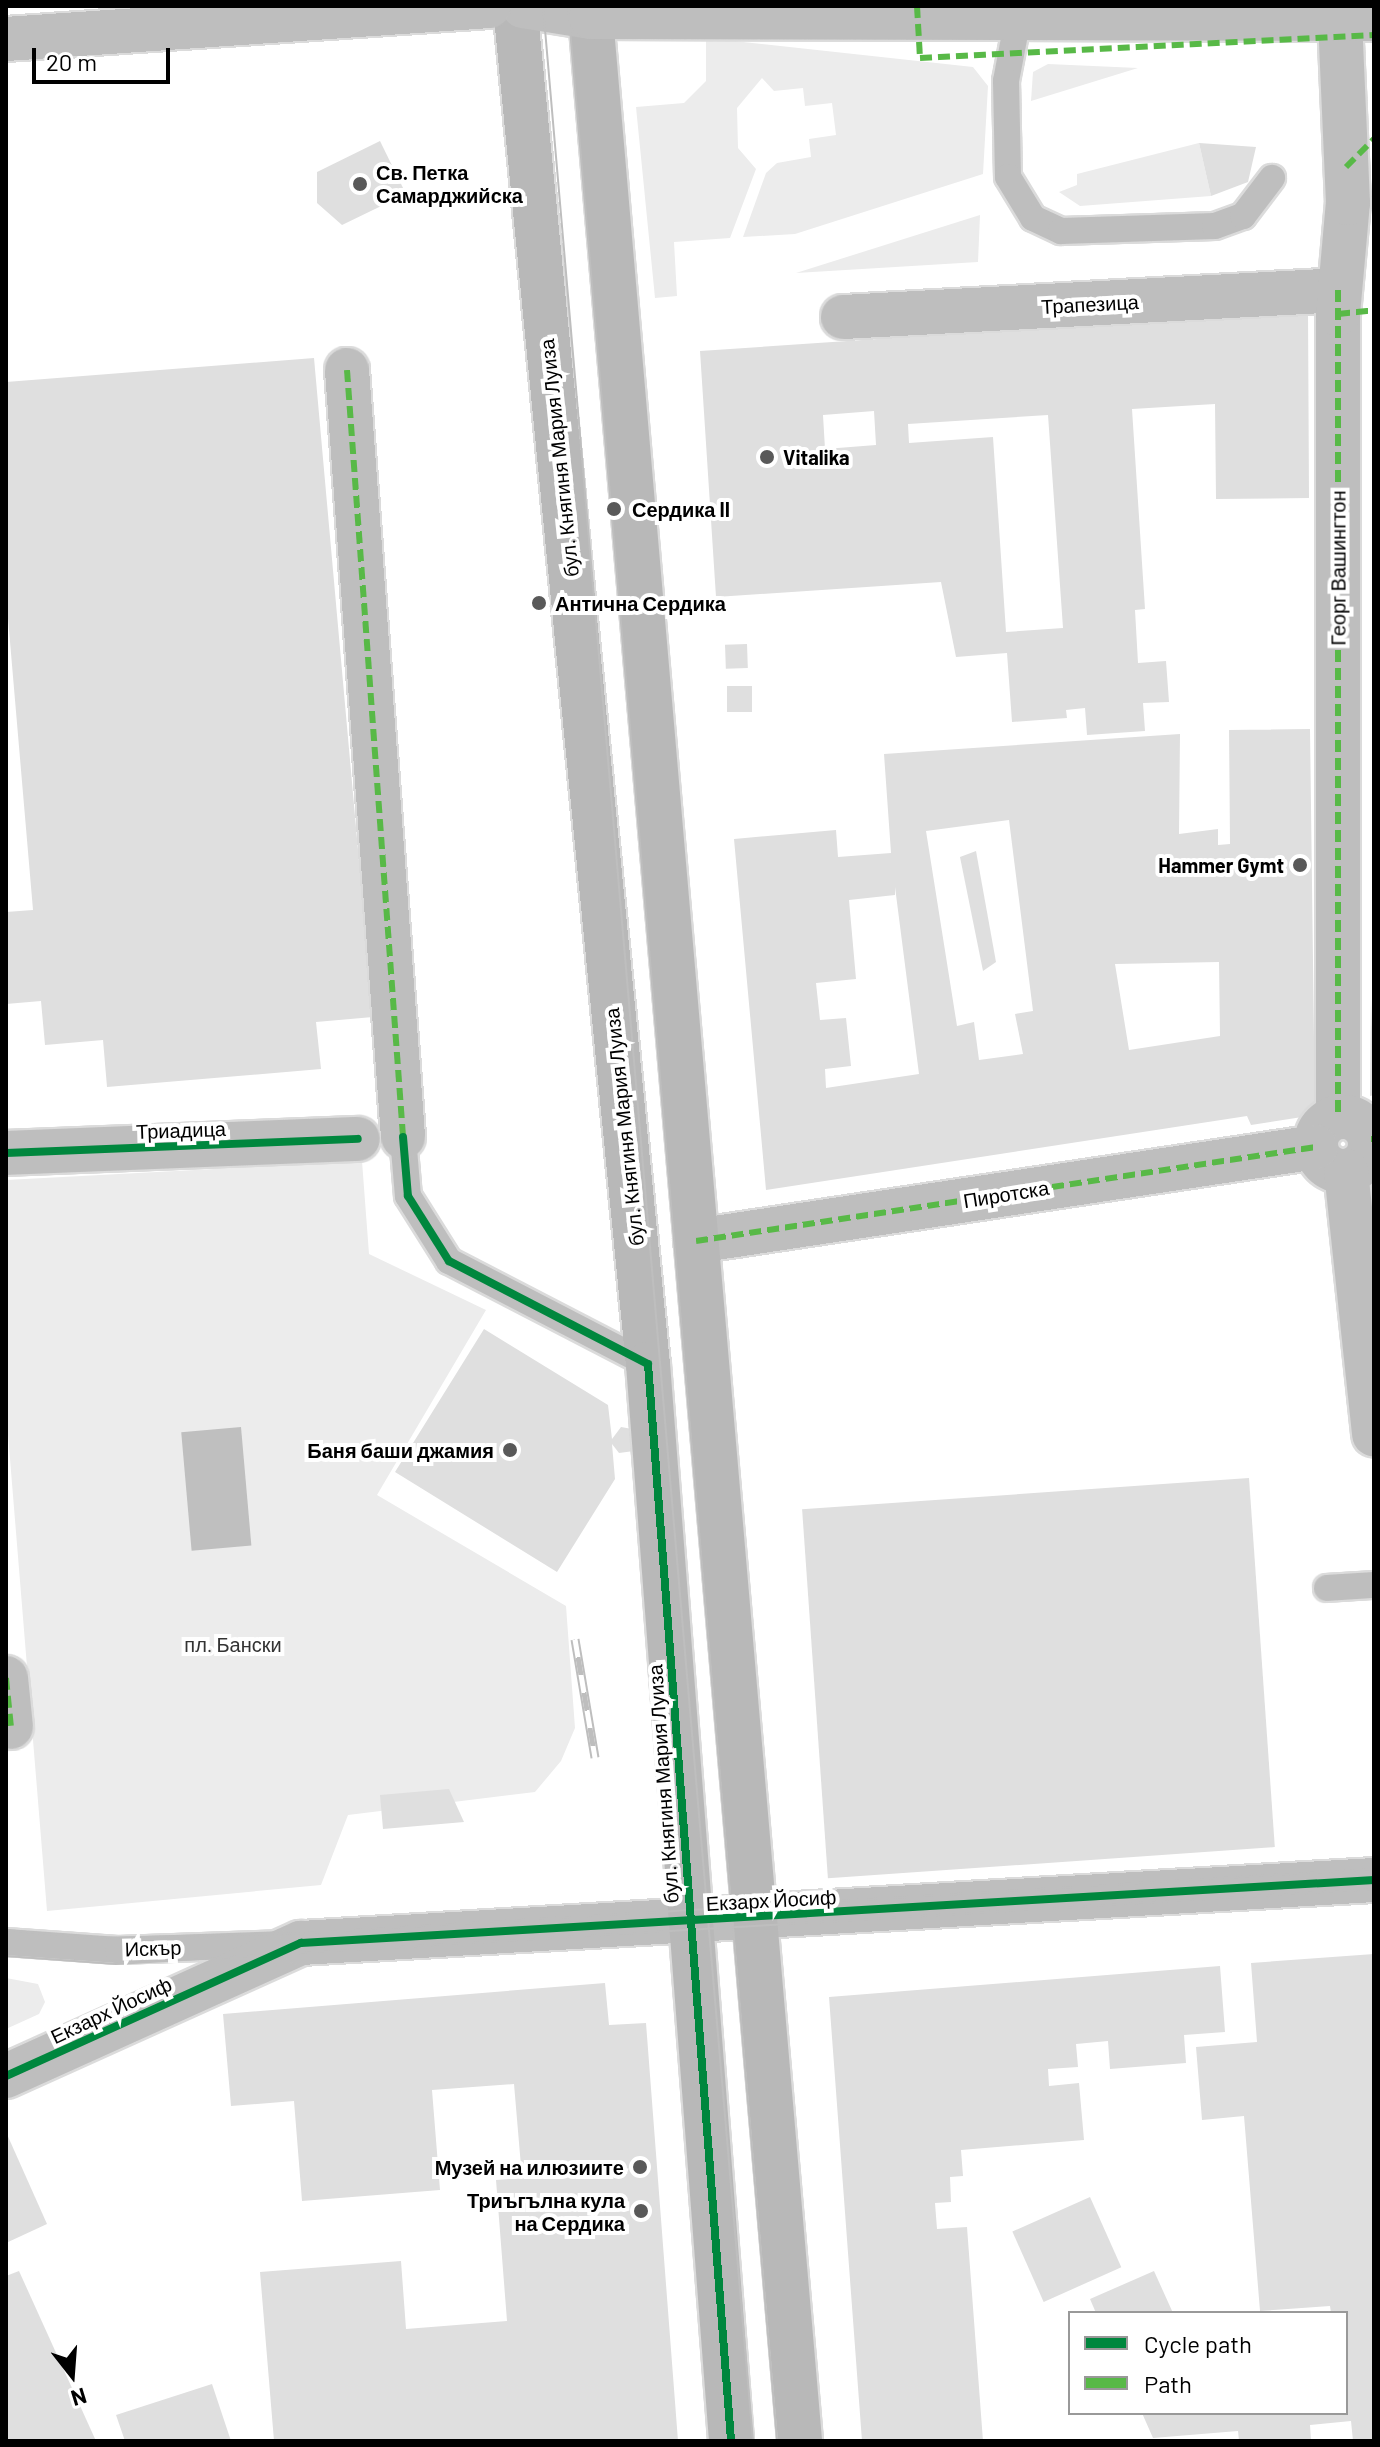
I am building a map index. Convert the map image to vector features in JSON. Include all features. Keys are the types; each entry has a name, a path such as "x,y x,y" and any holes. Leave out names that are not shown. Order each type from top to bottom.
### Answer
{"main road":[{"name":"бул. Княгиня Мария Луиза","path":"515,6 648,1364 731,2441"},
{"path":"591,11 800,2441"}],"street":[{"path":"6,39 489,6"},
{"path":"523,6 591,11 1357,20"},
{"name":"Георг Вашингтон","path":"1357,20 1348,203 1338,290 1349,1142 1374,1435"},
{"name":"Трапезица","path":"843,317 1338,290"},
{"path":"347,370 403,1137"},
{"name":"Триадица","path":"6,1153 358,1139"},
{"name":"Пиротска","path":"696,1241 1349,1142"},
{"path":"6,1678 11,1727"},
{"name":"Екзарх Йосиф","path":"6,2076 301,1943 1374,1880"}],"lane":[{"path":"1018,18 1006,81 1008,177 1033,218 1061,231 1215,226 1243,216 1272,178"},
{"path":"403,1137 408,1196 449,1261 648,1364"},
{"path":"1327,1588 1374,1585"},
{"name":"Искър","path":"6,1942 118,1950 301,1943"}],"green space":[{"path":"706,38 973,67 988,86 983,174 795,234 743,237 766,173 777,163 811,157 809,139 836,135 832,103 805,106 803,88 774,91 762,78 737,108 738,148 756,169 730,238 674,242 677,296 655,298 636,107 684,103 706,81"},
{"path":"1048,64 1138,68 1031,101 1033,72"},
{"path":"1199,143 1211,196 1080,206 1059,192 1077,185 1077,174"},
{"path":"980,215 978,262 796,273"},
{"name":"пл. Бански","path":"362,1161 369,1254 486,1310 377,1495 566,1606 575,1728 561,1761 535,1792 348,1815 321,1885 47,1911 6,1410 6,1180"},
{"path":"6,1978 38,1984 45,2002 39,2014 6,2029"}],"shaded area":[{"path":"241,1427 251,1546 192,1551 181,1432"}],"building":[{"name":"Св. Петка Самарджийска","path":"380,141 406,194 342,225 317,203 317,172"},
{"path":"1199,143 1256,147 1248,182 1211,196"},
{"path":"1308,310 1309,498 1216,499 1215,404 1132,409 1145,609 1135,610 1138,663 1166,661 1169,702 1143,703 1145,731 1087,735 1085,708 1066,710 1067,718 1012,722 1007,653 956,657 941,582 716,597 700,351","holes":["874,411 876,445 825,449 823,415","1048,415 1063,628 1006,632 993,437 909,443 908,424"]},
{"path":"314,358 373,1017 316,1022 321,1069 107,1087 103,1040 45,1045 41,1001 6,1004 6,912 33,910 6,595 6,382"},
{"path":"747,644 748,668 726,669 725,645"},
{"path":"727,686 752,686 752,712 727,712"},
{"path":"1310,729 1315,1115 1251,1125 1247,1116 766,1190 734,839 836,830 838,857 891,853 884,754 1180,734 1179,834 1218,829 1218,845 1230,844 1229,730","holes":["1009,820 1033,1011 1015,1014 1023,1054 979,1060 974,1022 957,1026 926,831","895,887 919,1074 826,1088 825,1069 851,1066 846,1018 820,1020 816,983 856,979 849,900 895,895","1219,962 1220,1036 1129,1050 1115,964"]},
{"path":"976,851 996,962 983,971 960,857"},
{"path":"1371,998 1374,1095 1370,1096"},
{"name":"Баня баши джамия","path":"484,1329 608,1405 612,1439 621,1427 632,1429 634,1451 619,1453 612,1444 615,1479 557,1572 395,1472"},
{"path":"1249,1478 1275,1847 828,1878 802,1509"},
{"path":"449,1789 464,1822 383,1829 380,1795"},
{"path":"1374,1954 1374,2441 1353,2441 1351,2421 1310,2425 1311,2441 1239,2441 1238,2431 1153,2438 1143,2415 1348,2415 1348,2311 1331,2311 1330,2306 1260,2311 1244,2116 1202,2120 1196,2047 1257,2042 1251,1963"},
{"path":"1220,1966 1225,2032 1184,2035 1186,2063 1110,2069 1108,2041 1076,2044 1078,2067 1048,2069 1049,2086 1079,2083 1084,2140 961,2150 963,2176 950,2177 951,2202 935,2203 937,2229 967,2227 983,2441 862,2441 829,1997"},
{"path":"605,1983 609,2025 646,2023 678,2441 274,2441 260,2272 401,2261 406,2329 507,2321 496,2180 522,2178 514,2084 432,2090 440,2190 302,2201 294,2101 231,2106 223,2014"},
{"path":"6,2132 47,2224 6,2243"},
{"path":"1090,2197 1121,2267 1044,2302 1012,2232"},
{"path":"19,2271 96,2441 6,2441 6,2276"},
{"path":"1154,2271 1172,2311 1095,2311 1090,2299"},
{"path":"212,2384 231,2441 125,2441 116,2415"}],"tram line":[{"path":"543,6 753,2441"},
{"path":"568,6 777,2441"},
{"path":"6,1930 92,1938 305,1933 1374,1869"},
{"path":"6,1956 116,1964 1374,1889"}],"railway":[{"path":"575,1639 595,1757"}],"marked path":[{"path":"917,6 920,58 1374,35"},
{"path":"1346,167 1374,139"},
{"path":"1338,290 1338,1116"},
{"path":"1338,314 1374,310"},
{"path":"347,370 403,1137"},
{"path":"696,1241 1316,1147"},
{"path":"6,1678 11,1727"}],"cycle path":[{"path":"403,1137 408,1196 449,1261 648,1364 731,2441"},
{"path":"6,1153 358,1139"},
{"path":"6,2076 301,1943 1374,1880"}],"place":[{"name":"Св. Петка Самарджийска","path":"360,184"},
{"name":"Vitalika","path":"767,457"},
{"name":"Сердика II","path":"614,509"},
{"name":"Антична Сердика","path":"539,603"},
{"name":"Hammer Gymt","path":"1300,865"},
{"name":"Баня баши джамия","path":"510,1450"},
{"name":"Музей на илюзиите","path":"640,2167"},
{"name":"Триъгълна кула на Сердика","path":"641,2211"}]}
